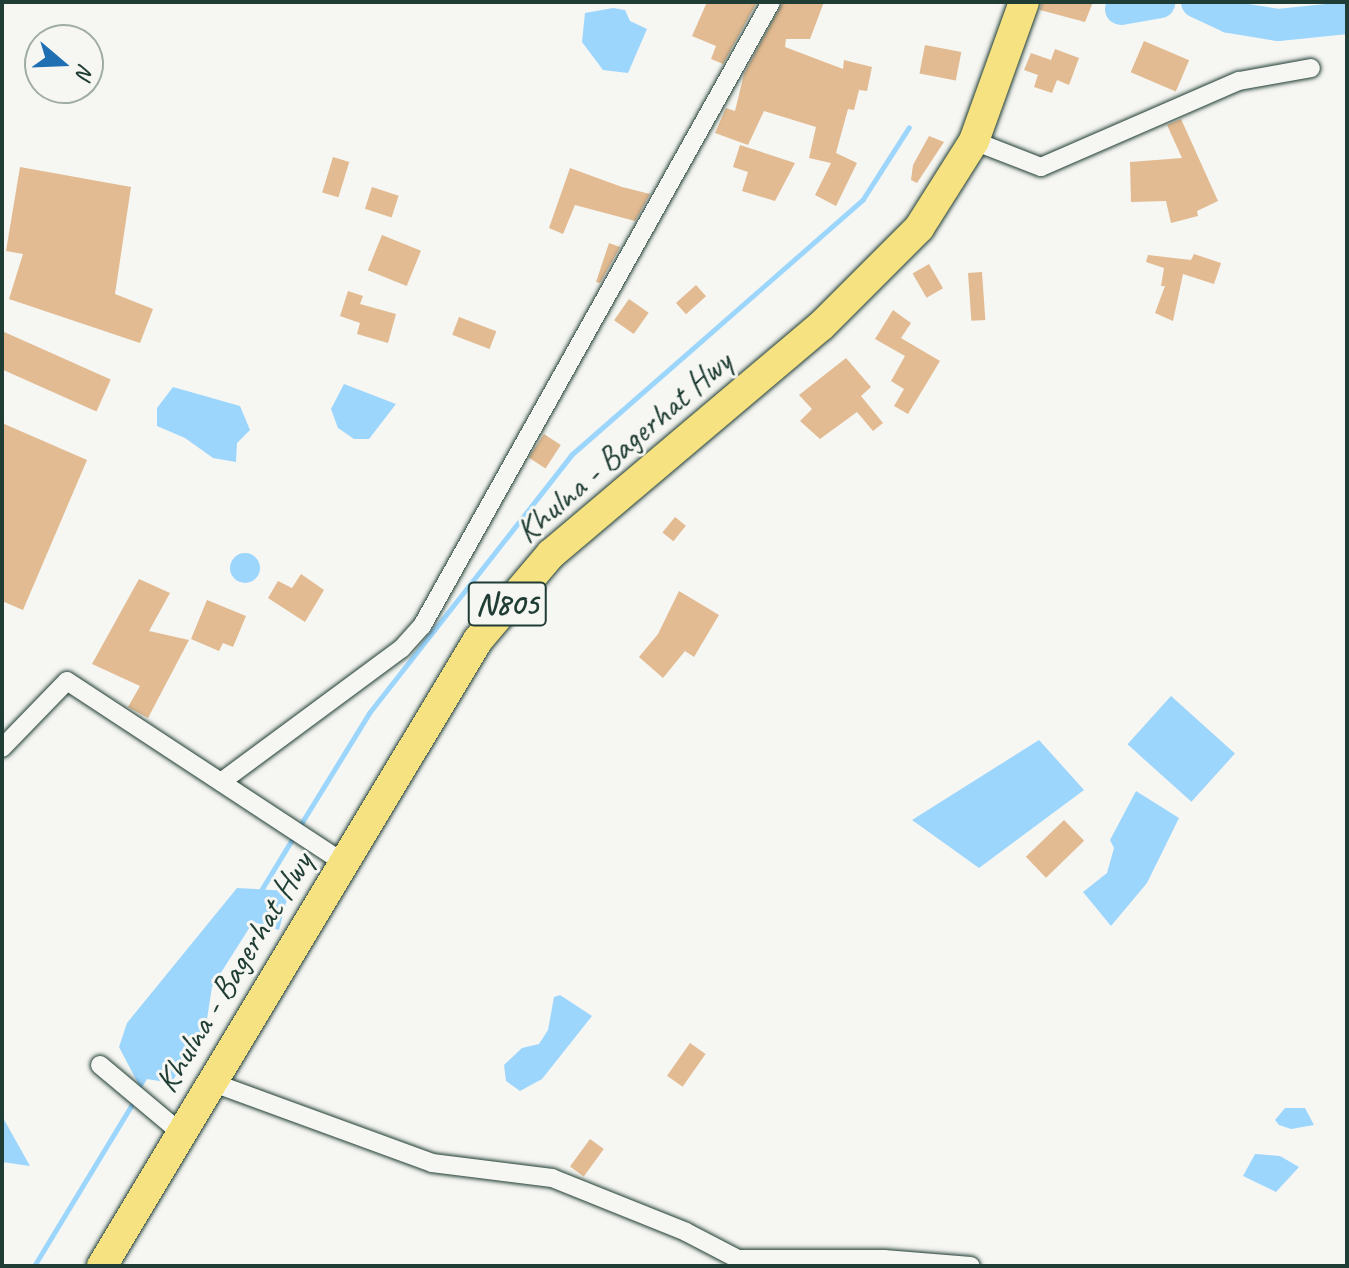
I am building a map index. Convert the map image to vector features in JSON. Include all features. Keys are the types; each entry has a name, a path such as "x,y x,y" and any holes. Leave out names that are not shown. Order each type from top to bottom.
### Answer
{"highway":[{"name":"Khulna - Bagerhat Hwy","path":"102,1266 470,653 551,554 833,315 919,228 974,141 1024,2"}],"street":[{"path":"221,782 402,648 422,626 771,2"},
{"path":"974,141 1041,167 1239,81 1311,68"},
{"path":"2,748 67,681 343,862"},
{"path":"100,1065 181,1133"},
{"path":"211,1082 432,1163 552,1178 686,1232 738,1259 884,1259 971,1266"}],"water":[{"path":"613,8 625,10 630,21 647,29 628,73 603,70 582,42 585,13"},
{"path":"344,384 396,404 369,439 354,439 338,428 331,409"},
{"path":"173,387 240,406 250,430 237,443 236,462 213,458 185,438 157,426 157,408"},
{"path":"245,553 256,557 260,568 256,579 245,583 234,579 230,568 234,557"},
{"path":"1171,696 1235,754 1191,802 1128,744"},
{"path":"1039,740 1084,790 979,868 912,820"},
{"path":"1136,791 1179,818 1147,883 1111,926 1083,892 1107,873 1114,848 1110,840"},
{"path":"237,888 289,891 279,930 253,922 212,987 205,1032 171,1083 147,1079 141,1089 119,1047 127,1023"},
{"path":"560,995 592,1016 542,1079 520,1091 506,1081 504,1065 522,1048 539,1044 548,1030 554,997"},
{"path":"1285,1108 1305,1108 1314,1125 1291,1129 1279,1125 1275,1120"},
{"path":"2,1116 30,1166 2,1162"},
{"path":"1255,1154 1280,1156 1299,1167 1276,1192 1243,1176"}],"building":[{"path":"707,2 757,2 723,64 711,59 716,46 692,36"},
{"path":"783,2 824,2 810,39 786,39 785,47 843,69 844,60 872,67 867,91 859,90 854,110 848,109 836,153 857,163 836,206 815,195 831,163 809,158 816,127 764,111 748,145 715,133 726,108 735,111 744,74"},
{"path":"1042,2 1093,2 1085,22 1040,10"},
{"path":"1144,41 1189,60 1176,91 1131,72"},
{"path":"925,45 961,52 956,81 919,73"},
{"path":"1055,49 1079,58 1069,85 1057,80 1052,93 1034,87 1038,75 1024,70 1031,53 1051,60"},
{"path":"1181,119 1218,201 1197,211 1198,216 1171,223 1166,201 1131,202 1130,162 1182,158 1167,125"},
{"path":"929,136 944,142 917,183 911,180 913,165"},
{"path":"740,145 795,163 775,201 742,191 748,172 733,167"},
{"path":"333,157 349,162 338,197 322,192"},
{"path":"20,167 131,187 115,294 153,309 140,343 9,299 23,254 6,251"},
{"path":"570,168 650,194 635,221 575,205 563,234 549,228"},
{"path":"372,187 399,196 392,218 365,209"},
{"path":"382,235 421,251 407,286 368,270"},
{"path":"609,243 620,247 600,283 596,282"},
{"path":"1194,254 1221,263 1214,284 1183,274 1173,321 1155,313 1165,286 1161,286 1164,268 1146,262 1148,255 1191,260"},
{"path":"929,264 943,288 927,298 913,274"},
{"path":"982,272 985,320 971,321 968,273"},
{"path":"696,285 706,296 686,314 676,303"},
{"path":"348,291 363,296 360,304 396,314 388,343 357,334 360,323 340,316"},
{"path":"629,299 649,313 634,334 614,320"},
{"path":"893,310 911,323 901,338 940,361 908,414 894,406 904,389 891,381 905,356 875,339"},
{"path":"459,317 496,331 490,349 452,335"},
{"path":"2,331 111,379 96,411 2,369"},
{"path":"846,358 871,387 861,396 883,423 873,431 857,412 820,439 800,421 812,409 799,395"},
{"path":"2,423 87,460 23,610 2,601"},
{"path":"544,434 561,445 546,468 529,457"},
{"path":"675,517 686,526 673,541 662,533"},
{"path":"301,574 324,590 305,622 268,598 278,581 292,588"},
{"path":"139,579 170,593 149,631 189,640 148,718 128,707 140,686 92,664"},
{"path":"679,591 719,615 694,657 685,651 663,678 639,657 658,634"},
{"path":"207,600 246,616 233,647 223,643 219,651 191,639"},
{"path":"1064,820 1084,841 1046,878 1026,857"},
{"path":"690,1043 706,1054 683,1087 667,1076"},
{"path":"590,1139 604,1149 584,1176 570,1167"}],"waterway":[{"path":"1121,9 1159,2"},
{"path":"1197,2 1229,17 1278,25 1347,18"},
{"path":"299,827 369,713 571,455 863,199 909,127"},
{"path":"260,892 294,836"},
{"path":"34,1266 135,1099"}]}
